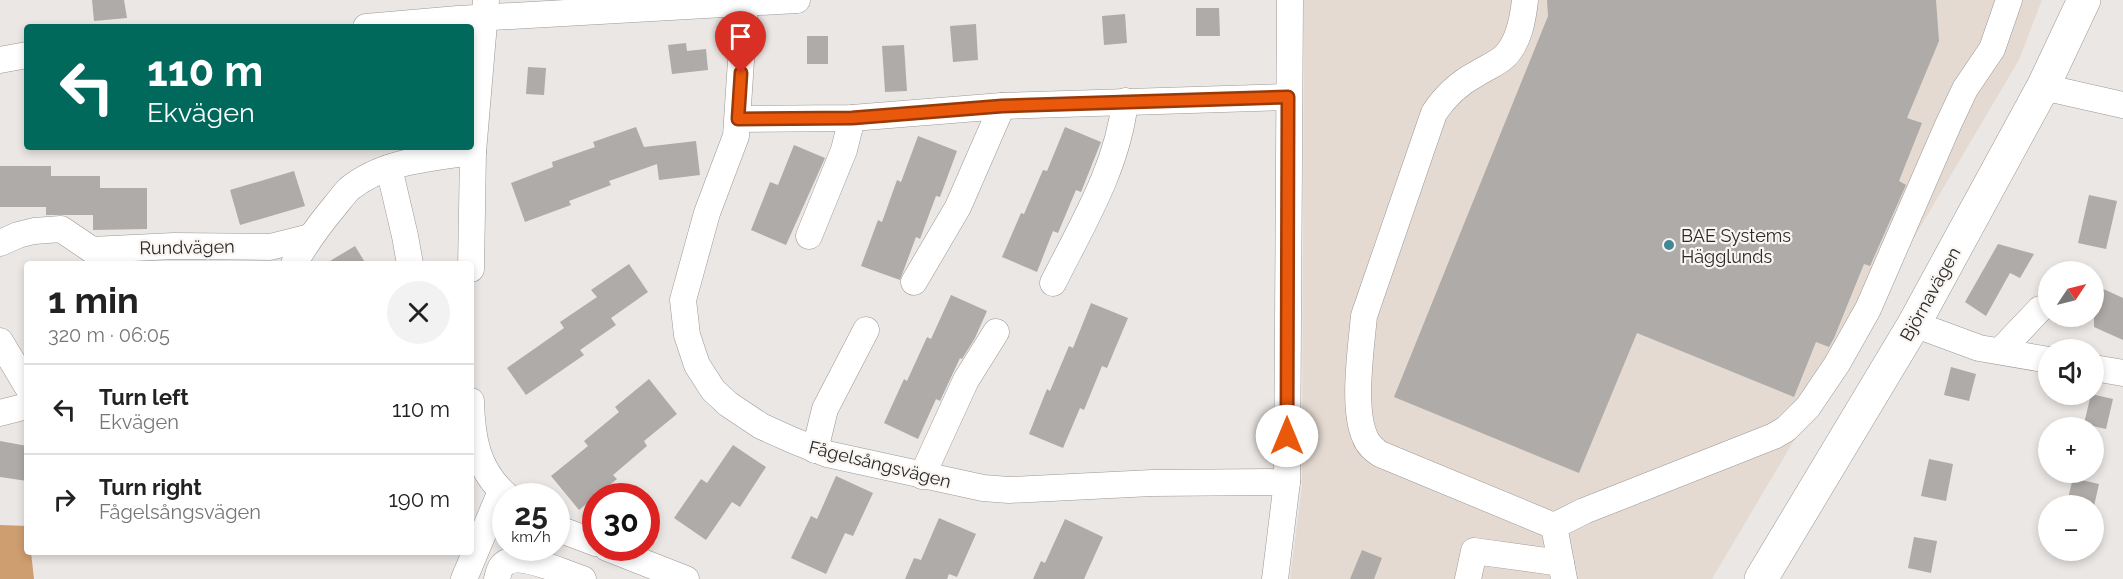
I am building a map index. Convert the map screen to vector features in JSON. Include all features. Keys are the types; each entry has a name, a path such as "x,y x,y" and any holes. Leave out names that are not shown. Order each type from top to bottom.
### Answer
{"main road":[{"name":"Björnavägen","path":"1766,577 1914,324 2043,87 2084,0"}],"street":[{"path":"386,24 485,9 797,0"},
{"path":"1275,579 1287,482 1290,0"},
{"path":"1525,0 1519,30 1505,56 1454,88 1442,100 1434,113 1364,316 1359,415 1365,439 1371,448 1380,454 1554,526 1584,511 1774,436 1798,419 1837,364 1868,309 1965,89 1992,50 2009,0"},
{"name":"Fågelsångsvägen","path":"745,2 736,136 706,213 686,289 683,311 687,335 697,364 713,390 728,404 761,426 827,454 982,488 1009,490 1152,483 1287,482"},
{"path":"474,140 485,9"},
{"path":"0,60 24,56"},
{"path":"2043,87 2123,105"},
{"path":"738,119 852,118 1002,106 1288,97"},
{"path":"1053,283 1101,187 1116,148 1125,101"},
{"path":"914,282 958,207 1002,106"},
{"path":"809,236 844,150 852,118"},
{"path":"296,261 310,237 348,190 369,176 413,161 473,152 471,261"},
{"path":"389,168 409,261"},
{"name":"Rundvägen","path":"0,243 34,231 61,230 92,250 174,246 270,247 310,237"},
{"path":"2000,351 2038,311"},
{"path":"1914,324 1978,348 2038,358"},
{"path":"815,450 825,409 866,330"},
{"path":"922,476 966,380 996,332"},
{"path":"0,342 24,381"},
{"path":"2104,370 2123,373"},
{"path":"0,413 24,407"},
{"path":"474,440 483,466 496,483"},
{"path":"464,579 492,520"},
{"path":"1468,579 1474,551 1563,571 1554,526"},
{"path":"497,579 501,567 510,561"},
{"path":"552,561 574,578"},
{"path":"640,561 686,579"}],"shaded area":[{"path":"1304,0 2042,0 2019,60 1712,579 1290,579 1302,485"},
{"path":"0,525 24,526 24,555 31,555 34,579 0,579"}],"building":[{"path":"92,0 124,0 127,18 94,21"},
{"name":"BAE Systems Hägglunds","path":"1547,0 1936,0 1939,41 1907,118 1922,123 1899,181 1906,185 1870,266 1864,264 1834,338 1829,347 1816,342 1794,397 1637,333 1579,473 1394,397 1548,16"},
{"path":"1196,8 1219,8 1220,36 1196,36"},
{"path":"1125,14 1127,43 1104,45 1102,16"},
{"path":"976,24 978,60 953,62 950,26"},
{"path":"807,36 828,36 828,64 807,64"},
{"path":"686,43 687,51 706,49 708,70 672,74 668,45"},
{"path":"904,45 907,91 885,92 882,46"},
{"path":"528,67 546,68 544,95 526,94"},
{"path":"636,127 644,147 696,141 700,175 659,180 657,164 609,181 611,185 569,201 571,205 525,222 511,183 553,167 552,162 595,147 593,142"},
{"path":"1065,127 1101,142 1081,192 1076,190 1058,233 1053,231 1037,272 1002,257 1043,170 1047,171"},
{"path":"918,136 957,151 940,197 936,196 920,239 916,237 900,280 861,266 878,220 882,222 897,180 901,182"},
{"path":"794,145 825,158 786,245 751,230 770,182 778,185"},
{"path":"0,166 51,166 51,176 100,176 100,188 147,188 147,229 93,230 93,215 46,215 46,207 0,207"},
{"path":"294,171 305,206 240,225 230,190"},
{"path":"2089,195 2117,201 2106,249 2078,243"},
{"path":"1998,244 2034,254 2020,278 2010,273 1986,316 1965,302"},
{"path":"355,246 364,261 330,261"},
{"path":"629,264 648,292 611,318 616,325 580,350 584,355 526,395 507,368 564,328 560,322 597,297 591,290"},
{"path":"2104,289 2123,298 2123,340 2094,327 2104,327"},
{"path":"951,295 987,311 975,338 962,359 960,358 940,401 936,399 918,439 884,423 927,337 931,339"},
{"path":"1091,303 1128,318 1107,368 1102,366 1084,410 1080,408 1063,448 1029,434 1047,389 1050,391 1069,346 1073,348"},
{"path":"1951,367 1976,374 1969,401 1944,395"},
{"path":"649,379 677,414 644,441 647,446 613,475 617,479 612,483 582,483 582,508 579,510 570,499 570,483 557,483 551,476 588,446 584,441 619,412 615,407"},
{"path":"2104,397 2113,399 2106,429 2104,429 2104,417 2086,417 2088,405 2104,405"},
{"path":"0,441 24,445 24,481 0,477"},
{"path":"733,445 766,467 740,507 732,502 706,540 674,518 701,479 707,483"},
{"path":"1929,459 1953,464 1946,501 1921,496"},
{"path":"836,476 873,493 853,536 845,533 826,574 791,558 811,516 817,519"},
{"path":"2072,483 2099,484 2096,495 2069,495"},
{"path":"939,518 976,534 957,577 949,574 947,579 905,579 914,558 921,560"},
{"path":"1065,519 1103,537 1084,579 1033,579 1041,561 1045,563"},
{"path":"1914,537 1937,541 1931,573 1908,568"},
{"path":"1362,550 1382,558 1374,579 1350,579"}],"place":[{"name":"BAE Systems Hägglunds","path":"1669,245"}],"route":[{"path":"741,73 738,119 852,118 1002,106 1288,97 1287,436"}]}
